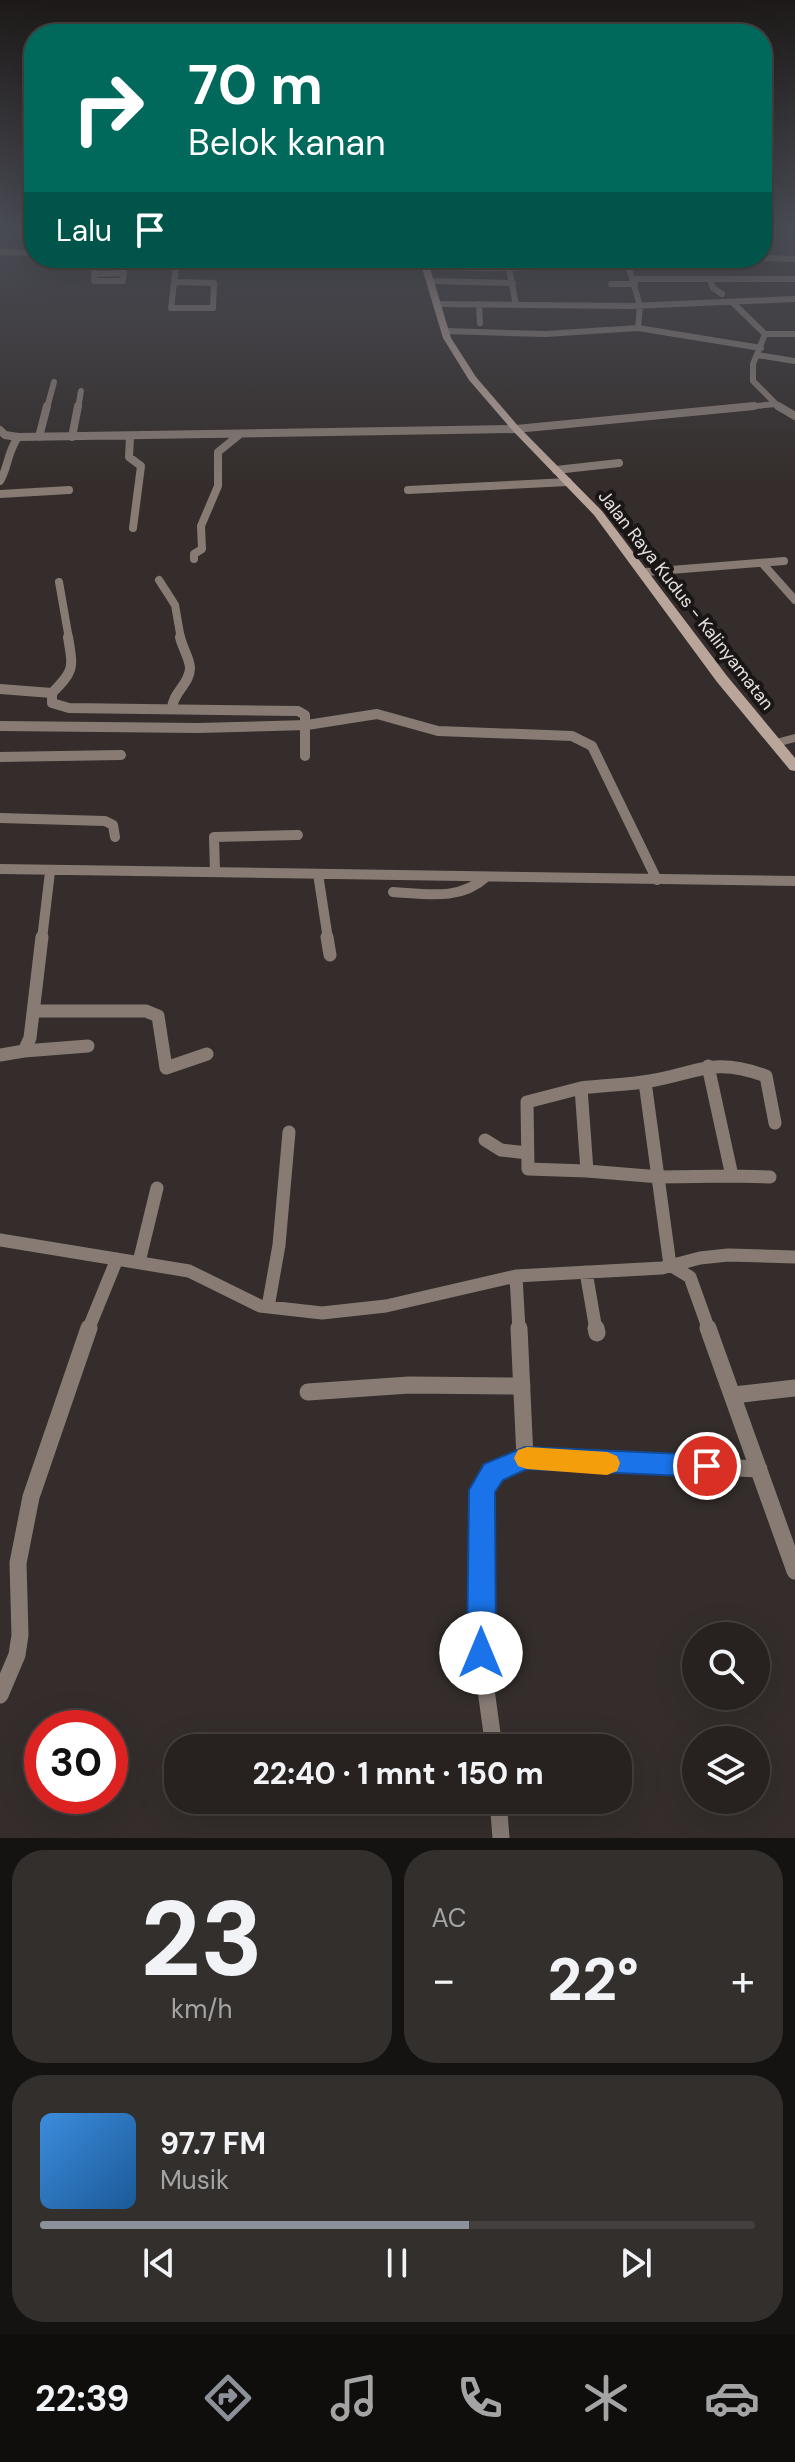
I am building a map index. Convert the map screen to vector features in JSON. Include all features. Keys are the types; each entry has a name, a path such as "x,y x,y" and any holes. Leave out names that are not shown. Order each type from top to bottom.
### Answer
{"main road":[{"name":"Jalan Raya Kudus - Kalinyamatan","path":"441,316 453,351 470,374 516,429 598,513 646,572 711,665 795,767"}],"street":[{"path":"480,316 480,323"},
{"path":"638,328 639,316"},
{"path":"749,316 765,334"},
{"path":"445,331 545,334 638,328 795,361"},
{"path":"765,334 795,334"},
{"path":"765,334 751,377 786,414 795,416"},
{"path":"39,437 54,382"},
{"path":"72,437 77,425 81,391"},
{"path":"2,433 18,437 130,437 516,429 776,404"},
{"path":"194,559 194,554 202,549 198,542 207,506 218,487 218,452 239,435"},
{"path":"0,507 1,481 6,472 4,464 18,437"},
{"path":"130,437 129,457 141,466 133,528"},
{"path":"556,470 619,463"},
{"path":"408,490 568,482"},
{"path":"0,494 69,490"},
{"path":"646,572 784,561"},
{"path":"762,563 795,600"},
{"path":"159,580 175,605 182,648 190,668 184,685 172,700 172,709"},
{"path":"59,582 73,665 70,675 52,693 52,703 69,708 298,711 305,715 307,725 305,756"},
{"path":"0,689 52,693"},
{"path":"0,726 198,728 307,725 377,714 438,731 539,733 582,738 592,746 657,880"},
{"path":"776,743 795,738"},
{"path":"0,757 121,755"},
{"path":"0,818 105,821 113,825 115,837"},
{"path":"215,872 214,837 298,835"},
{"path":"0,869 795,881"},
{"path":"24,1051 34,1011 50,872"},
{"path":"318,874 330,955"},
{"path":"393,892 463,893 477,887 486,877"},
{"path":"34,1011 146,1011 158,1016 166,1068 207,1054"},
{"path":"0,1055 88,1046"},
{"path":"770,1177 660,1177 528,1169 527,1102 562,1089 645,1082 708,1066 734,1065 766,1076 775,1123"},
{"path":"708,1066 732,1176"},
{"path":"645,1082 670,1265"},
{"path":"581,1087 587,1171"},
{"path":"268,1307 278,1259 289,1132"},
{"path":"485,1140 501,1150 527,1153"},
{"path":"139,1262 157,1188"},
{"path":"0,1240 202,1275 249,1302 322,1313 354,1311 516,1276 670,1265 728,1255 795,1257"},
{"path":"0,1695 17,1655 20,1635 18,1563 31,1497 92,1318 117,1259"},
{"path":"670,1265 690,1277 795,1571"},
{"path":"586,1272 597,1333"},
{"path":"516,1276 525,1458"},
{"path":"308,1392 409,1385 522,1386"},
{"path":"734,1395 795,1388"},
{"path":"492,1734 481,1653 482,1490 494,1472 525,1458 759,1469"},
{"path":"499,1814 501,1838"}],"slow traffic":[{"path":"527,1458 607,1463"}],"route":[{"path":"481,1653 482,1490 494,1472 525,1458 707,1466"}]}
